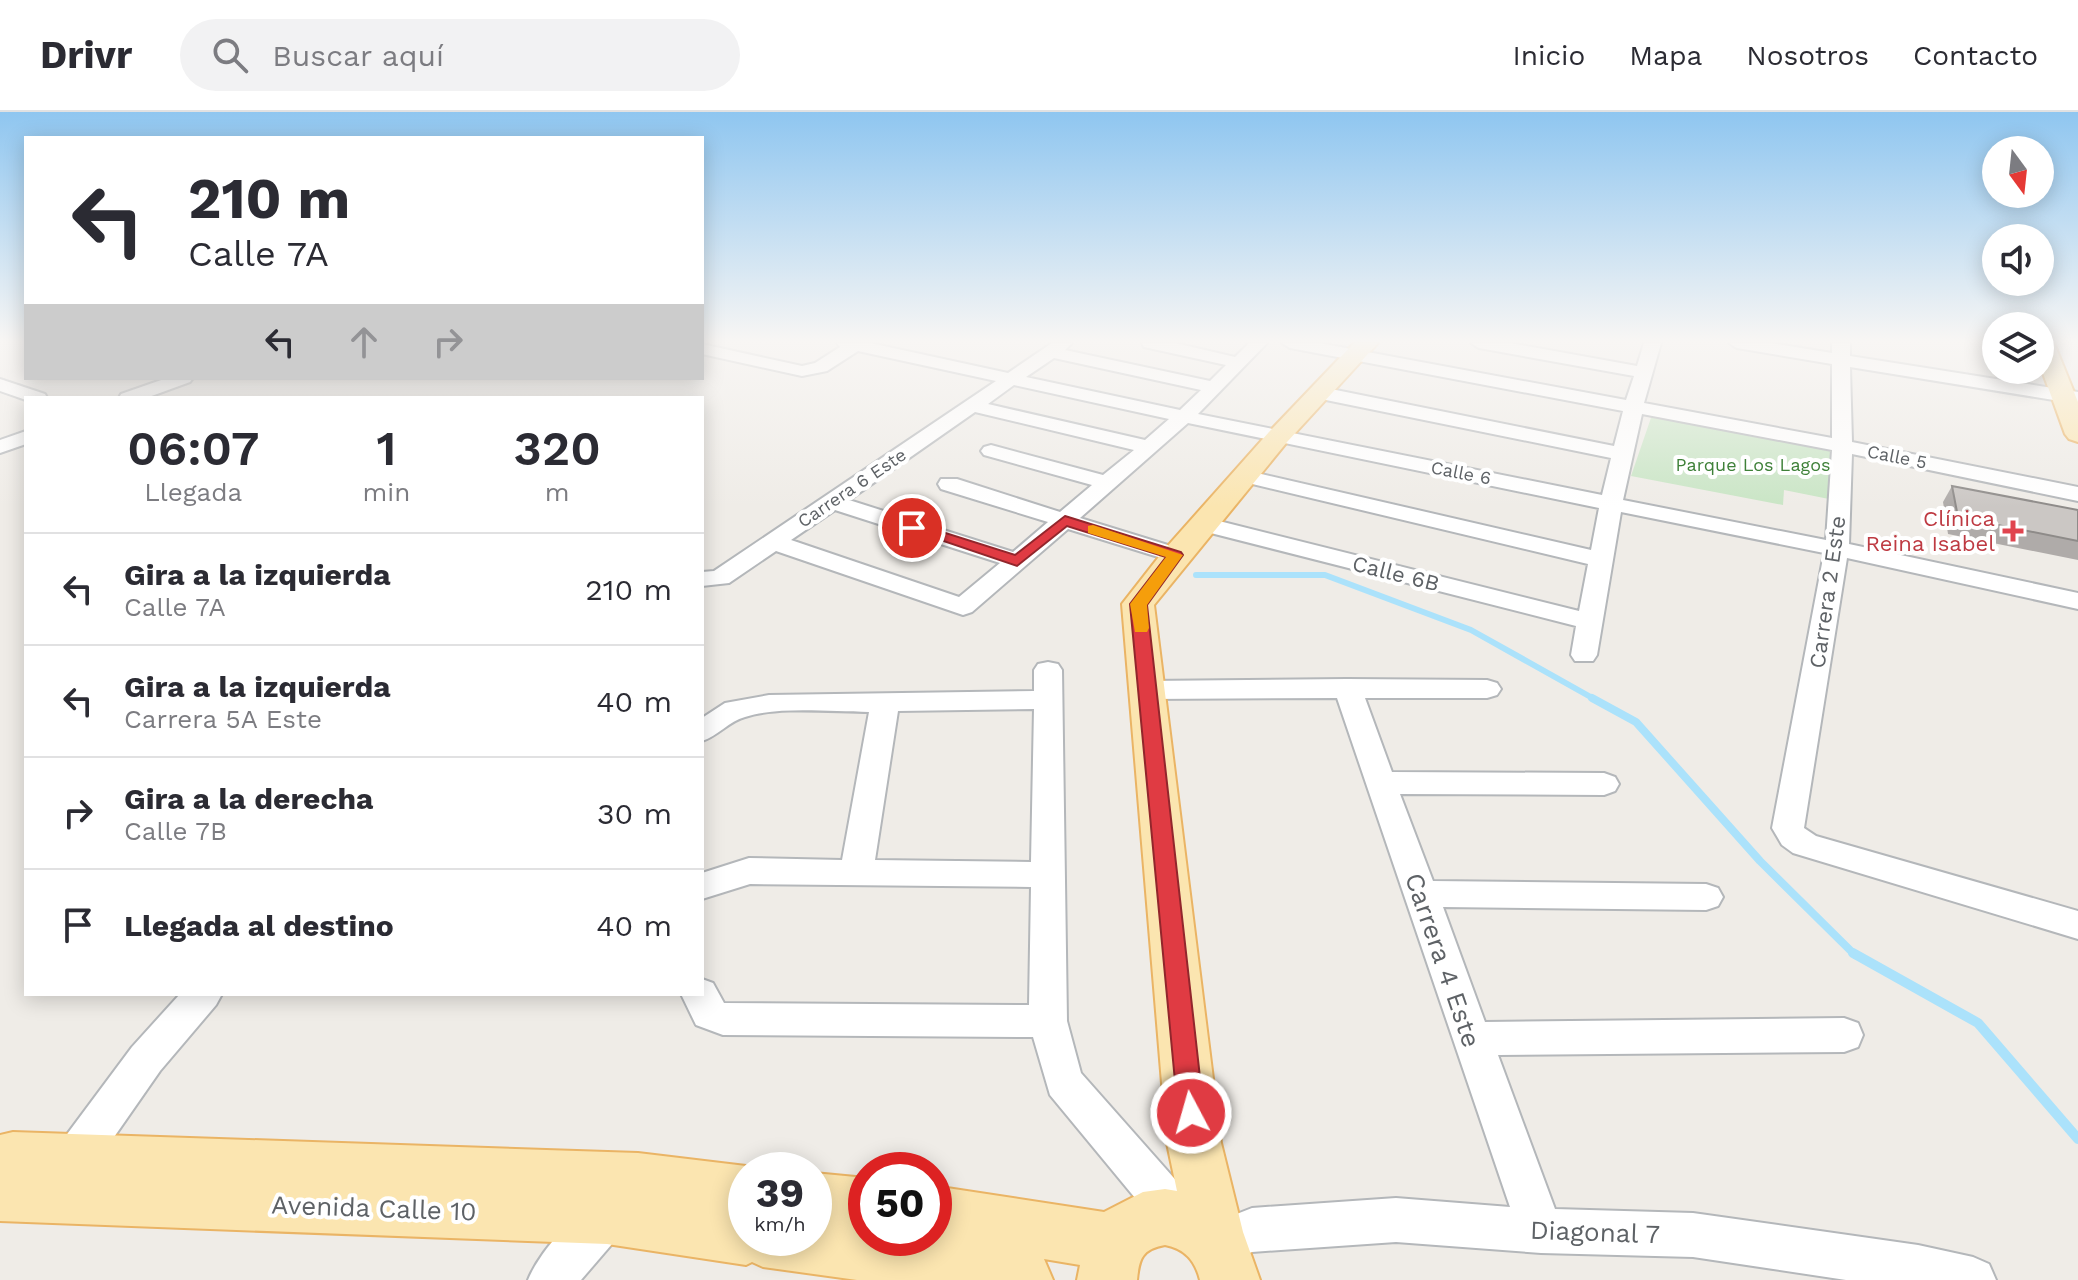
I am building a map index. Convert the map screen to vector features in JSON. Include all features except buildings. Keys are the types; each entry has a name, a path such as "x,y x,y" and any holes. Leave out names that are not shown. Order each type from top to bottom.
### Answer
{"main road":[{"path":"1210,1247 1194,1143 1138,604 1244,476 1317,398"},
{"path":"2074,398 2078,434"},
{"name":"Avenida Calle 10","path":"0,1161 13,1158 74,1159 622,1198 728,1230"},
{"name":"Avenida Calle 10","path":"0,1194 622,1198 728,1194"},
{"path":"952,1219 1111,1261 1134,1224 1158,1216 1210,1247"},
{"path":"832,1248 993,1270 1023,1280"}],"street":[{"name":"Carrera 6 Este","path":"711,578 773,542 984,398"},
{"name":"Calle 6","path":"1101,398 1278,437 1837,549 2078,601"},
{"path":"773,542 963,607 1203,398"},
{"path":"1343,398 1623,454"},
{"name":"Calle 5","path":"1587,398 2078,494"},
{"path":"1584,655 1599,559 1635,398"},
{"name":"Carrera 2 Este","path":"1841,398 1837,549 1788,828 1793,837 1805,845 2078,925"},
{"path":"972,406 1149,447"},
{"path":"0,447 24,438"},
{"path":"991,451 1108,483"},
{"path":"1244,476 1599,559"},
{"path":"949,484 1176,555"},
{"path":"833,502 1017,561"},
{"name":"Calle 6B","path":"1203,524 1590,622"},
{"path":"704,730 735,709 757,705 885,701 1048,685 1048,1021 1064,1082 1210,1247"},
{"name":"Carrera 4 Este","path":"1347,688 1541,1231"},
{"path":"1147,690 1487,689"},
{"path":"857,872 885,701"},
{"path":"1379,783 1604,784"},
{"path":"704,885 749,871 1048,875"},
{"path":"1420,894 1706,897"},
{"path":"74,1159 146,1059 201,996"},
{"path":"700,996 702,1008 711,1016 723,1019 1048,1021"},
{"path":"1471,1039 1844,1035"},
{"path":"551,1280 622,1198"},
{"name":"Diagonal 7","path":"1210,1247 1252,1230 1396,1220 1541,1231 1693,1235 1918,1268 1973,1280"}],"green space":[{"name":"Parque Los Lagos","path":"1653,412 1837,447 1834,500 1784,490 1783,505 1631,476"}],"waterway":[{"path":"1196,575 1325,575 1471,630 1596,700"},
{"path":"1592,698 1636,722 1760,861 1855,955"},
{"path":"1853,953 1978,1023 2078,1139"}],"slow traffic":[{"path":"1093,530 1176,555 1138,604 1141,628"}],"place":[{"name":"Clínica Reina Isabel","path":"2013,531"}],"route":[{"path":"912,528 1017,561 1065,521 1176,555 1138,604 1191,1113"}]}
